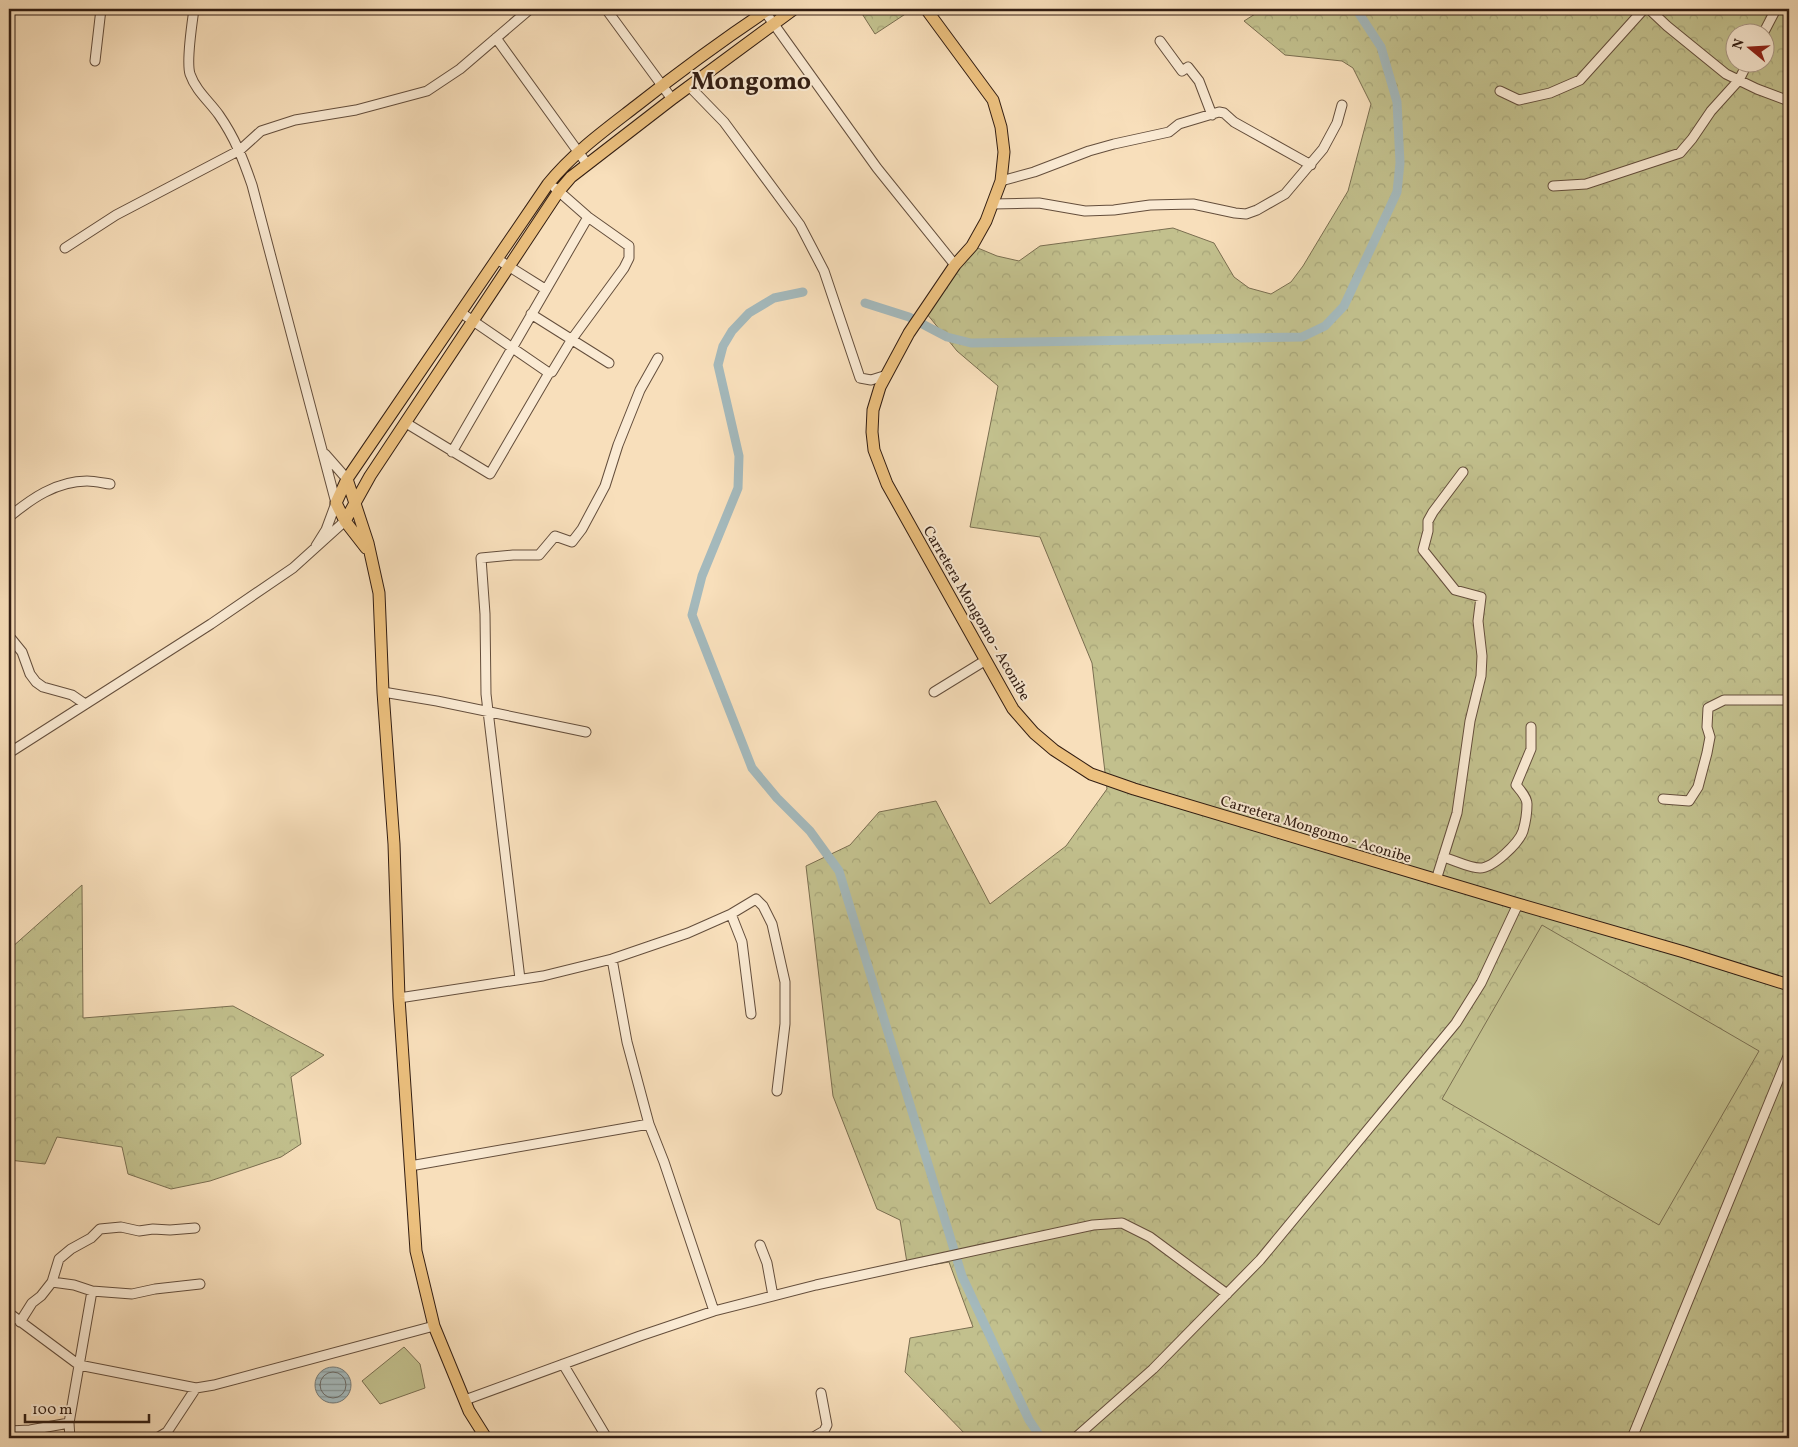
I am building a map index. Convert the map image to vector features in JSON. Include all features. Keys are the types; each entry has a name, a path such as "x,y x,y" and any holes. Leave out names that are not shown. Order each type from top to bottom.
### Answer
{"main road":[{"path":"345,521 370,476 559,191 571,177 689,86 794,9"},
{"name":"Carretera Mongomo - Aconibe","path":"926,9 993,100 1002,127 1004,152 1000,181 986,221 972,246 955,265 909,333 880,387 873,410 872,432 874,450 878,464 888,484 1013,709 1034,733 1054,750 1091,774 1134,789 1684,952 1789,985"},
{"path":"373,560 361,540 345,521 336,503 347,479 548,184 579,152 662,86 766,10"},
{"path":"347,479 373,560 379,593 383,692 394,844 399,998 416,1250 434,1326 467,1406 476,1436"},
{"path":"467,1406 486,1438"}],"street":[{"path":"95,61 101,9"},
{"path":"194,9 190,73 198,91 218,114 240,150 252,185 336,503 326,530 316,546"},
{"path":"65,248 116,215 240,150 262,131 287,123 356,110 428,91 460,69 530,9"},
{"path":"606,9 672,99"},
{"path":"1500,91 1519,100 1550,93 1580,80 1650,9 1666,26 1726,74 1757,89 1789,101"},
{"path":"1769,22 1776,9"},
{"path":"766,10 877,168 955,265"},
{"path":"496,38 587,164"},
{"path":"1160,41 1182,71 1188,67 1199,81 1212,114"},
{"path":"1553,186 1586,184 1680,153 1711,111 1739,80 1743,72"},
{"path":"689,86 724,122 800,225 824,271 860,378 871,380 887,375"},
{"path":"992,204 1039,203 1086,211 1114,210 1150,205 1193,204 1235,214 1246,214 1285,194 1311,165 1323,149 1337,123 1342,105"},
{"path":"1000,181 1034,172 1089,151 1169,132 1179,124 1219,112 1224,113 1242,126 1311,165"},
{"path":"406,423 490,474 572,339 624,268 629,258 629,246 588,217 559,191 548,184"},
{"path":"452,452 588,217"},
{"path":"497,259 546,289"},
{"path":"460,312 550,373"},
{"path":"531,314 609,363"},
{"path":"520,979 486,694 485,614 481,558 539,555 555,536 572,542 582,529 605,486 618,445 640,390 658,358"},
{"path":"322,449 347,479"},
{"path":"1436,880 1457,813 1470,721 1481,676 1482,656 1478,621 1481,597 1455,590 1424,550 1428,521 1432,512 1463,472"},
{"path":"9,517 26,503 47,490 68,483 87,481 110,484"},
{"path":"9,753 211,624 293,568 345,521"},
{"path":"9,636 22,652 30,674 36,682 43,688 72,696 85,704"},
{"path":"934,692 986,660"},
{"path":"383,692 586,732"},
{"path":"1663,799 1689,801 1698,787 1710,737 1706,727 1708,708 1724,700 1789,700"},
{"path":"1443,857 1479,868 1487,867 1502,856 1519,839 1523,832 1528,804 1516,784 1531,749 1531,727"},
{"path":"399,998 543,976 612,959 688,933 731,914 756,899 764,906 772,924 784,982 785,1024 777,1091"},
{"path":"1075,1438 1153,1369 1260,1260 1456,1023 1481,983 1518,904"},
{"path":"731,914 742,942 751,1014"},
{"path":"612,959 627,1042 649,1124 664,1162 714,1311"},
{"path":"1632,1438 1789,1054"},
{"path":"410,1166 649,1124"},
{"path":"467,1406 563,1364 714,1311 920,1262 1093,1225 1122,1224 1150,1236 1227,1294"},
{"path":"20,1322 32,1303 41,1296 52,1282 60,1259 71,1249 91,1238 100,1230 121,1227 139,1231 195,1228"},
{"path":"760,1245 767,1262 773,1296"},
{"path":"52,1282 74,1285 92,1291 132,1294 155,1289 200,1284"},
{"path":"70,1438 69,1423 92,1291"},
{"path":"9,1313 79,1365 196,1388 224,1383 434,1326"},
{"path":"563,1364 607,1438"},
{"path":"157,1438 167,1432 196,1388"},
{"path":"812,1438 826,1434 827,1425 821,1392"},
{"path":"9,1431 30,1430 69,1423"}],"green space":[{"path":"859,9 913,9 875,34"},
{"path":"1263,9 1789,9 1789,1438 969,1438 905,1372 910,1338 973,1327 949,1262 908,1269 900,1220 877,1209 833,1096 806,866 850,845 879,812 936,801 990,904 1066,846 1107,789 1092,663 1040,537 970,527 998,386 957,351 927,314 973,246 997,256 1019,261 1040,246 1173,228 1214,243 1234,277 1249,288 1271,294 1291,282 1303,266 1348,191 1371,104 1353,68 1342,61 1285,55 1244,21"},
{"path":"82,885 83,1018 233,1006 324,1055 291,1077 301,1144 281,1157 210,1181 171,1189 128,1174 122,1147 57,1137 45,1164 9,1160 9,948"},
{"path":"1542,925 1759,1051 1659,1225 1442,1099"},
{"path":"404,1347 420,1364 425,1388 380,1404 362,1381"}],"water":[{"path":"333,1367 346,1372 351,1385 346,1398 333,1403 320,1398 315,1385 320,1372"}],"waterway":[{"path":"865,303 909,317 947,337 971,343 1302,337 1325,326 1344,306 1397,192 1400,163 1397,102 1381,47 1356,9"},
{"path":"803,292 774,298 749,313 732,331 723,346 718,365 739,456 738,488 702,576 692,615 752,768 777,798 810,831 839,871 962,1276 1029,1420 1041,1438"}],"district":[{"name":"Mongomo","path":"751,80"}]}
